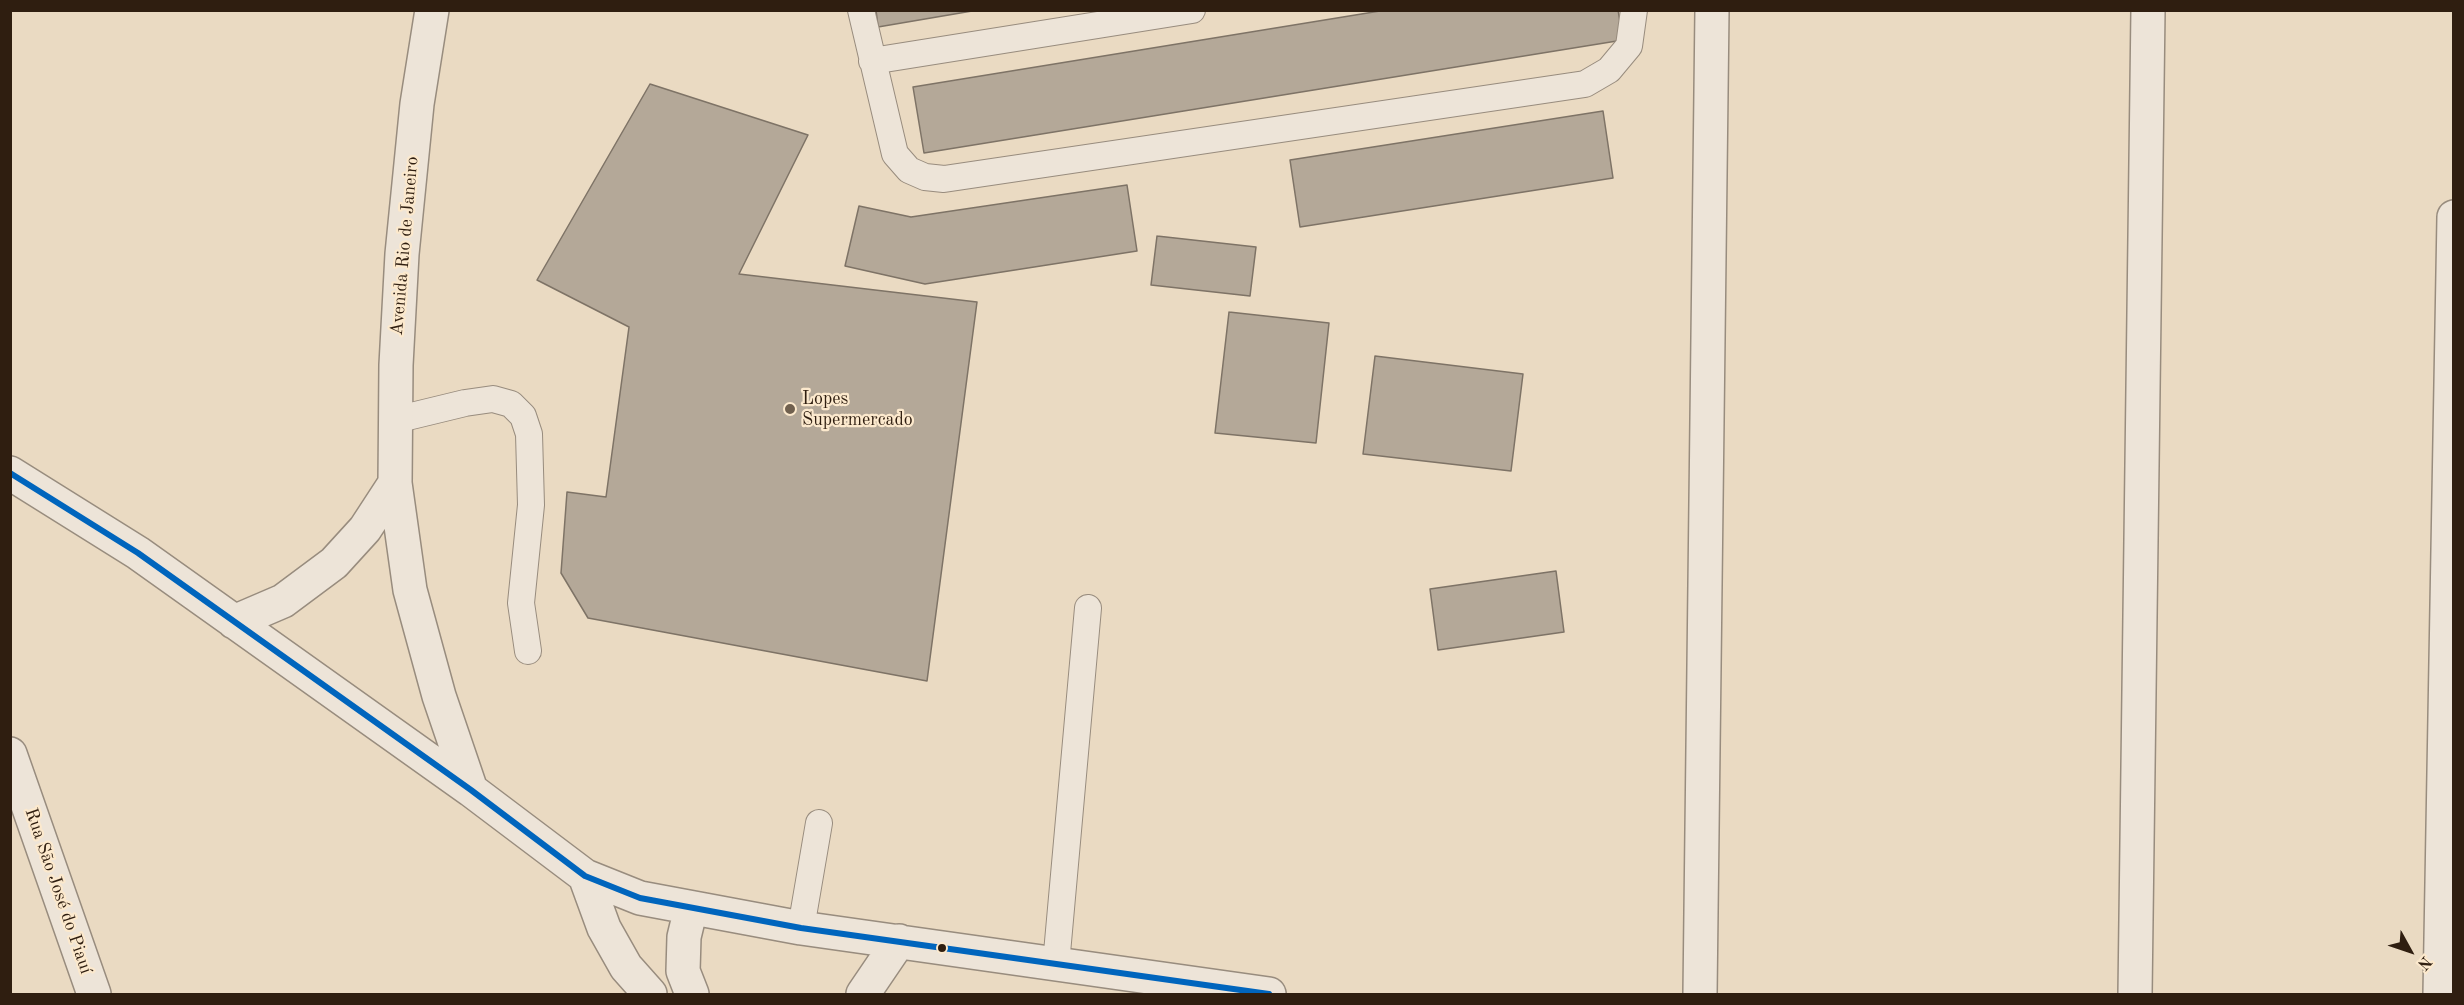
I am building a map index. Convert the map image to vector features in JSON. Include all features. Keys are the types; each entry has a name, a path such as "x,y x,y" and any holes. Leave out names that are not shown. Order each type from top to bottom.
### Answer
{"street":[{"name":"Avenida Rio de Janeiro","path":"432,10 417,104 402,254 395,420 395,483 410,590 439,696 471,790"},
{"path":"1700,994 1712,10"},
{"path":"2135,994 2148,10"},
{"path":"2440,994 2454,217"},
{"path":"10,473 138,553 471,790 585,876 640,898 801,927 1269,994"},
{"path":"234,622 283,601 334,563 365,528 395,483"},
{"name":"Rua São José do Piauí","path":"10,754 94,994"},
{"path":"585,876 604,928 626,967 650,994"},
{"path":"691,908 684,937 683,971 692,994"},
{"path":"863,994 899,941"}],"lane":[{"path":"861,10 895,154 909,170 925,177 944,179 1585,84 1610,70 1629,46 1634,10"},
{"path":"872,61 1192,10"},
{"path":"395,420 465,403 493,399 511,404 523,416 529,434 531,506 522,603 528,651"},
{"path":"1056,964 1088,608"},
{"path":"801,927 819,824"}],"building":[{"path":"876,10 978,10 878,27"},
{"path":"1386,10 1618,10 1623,40 924,153 913,87"},
{"name":"Lopes Supermercado","path":"650,84 808,135 739,274 977,302 927,681 588,618 561,573 567,492 606,497 629,327 537,280"},
{"path":"1603,111 1613,178 1300,227 1290,160"},
{"path":"1127,185 1137,251 925,284 845,266 859,206 911,217"},
{"path":"1157,236 1256,247 1250,296 1151,285"},
{"path":"1229,312 1329,323 1316,443 1215,433"},
{"path":"1375,356 1523,374 1511,471 1363,454"},
{"path":"1556,571 1564,632 1438,650 1430,589"}],"transit line":[{"path":"10,473 138,553 471,790 585,876 640,898 801,928 1269,994"}],"place":[{"name":"Lopes Supermercado","path":"790,409"}]}
